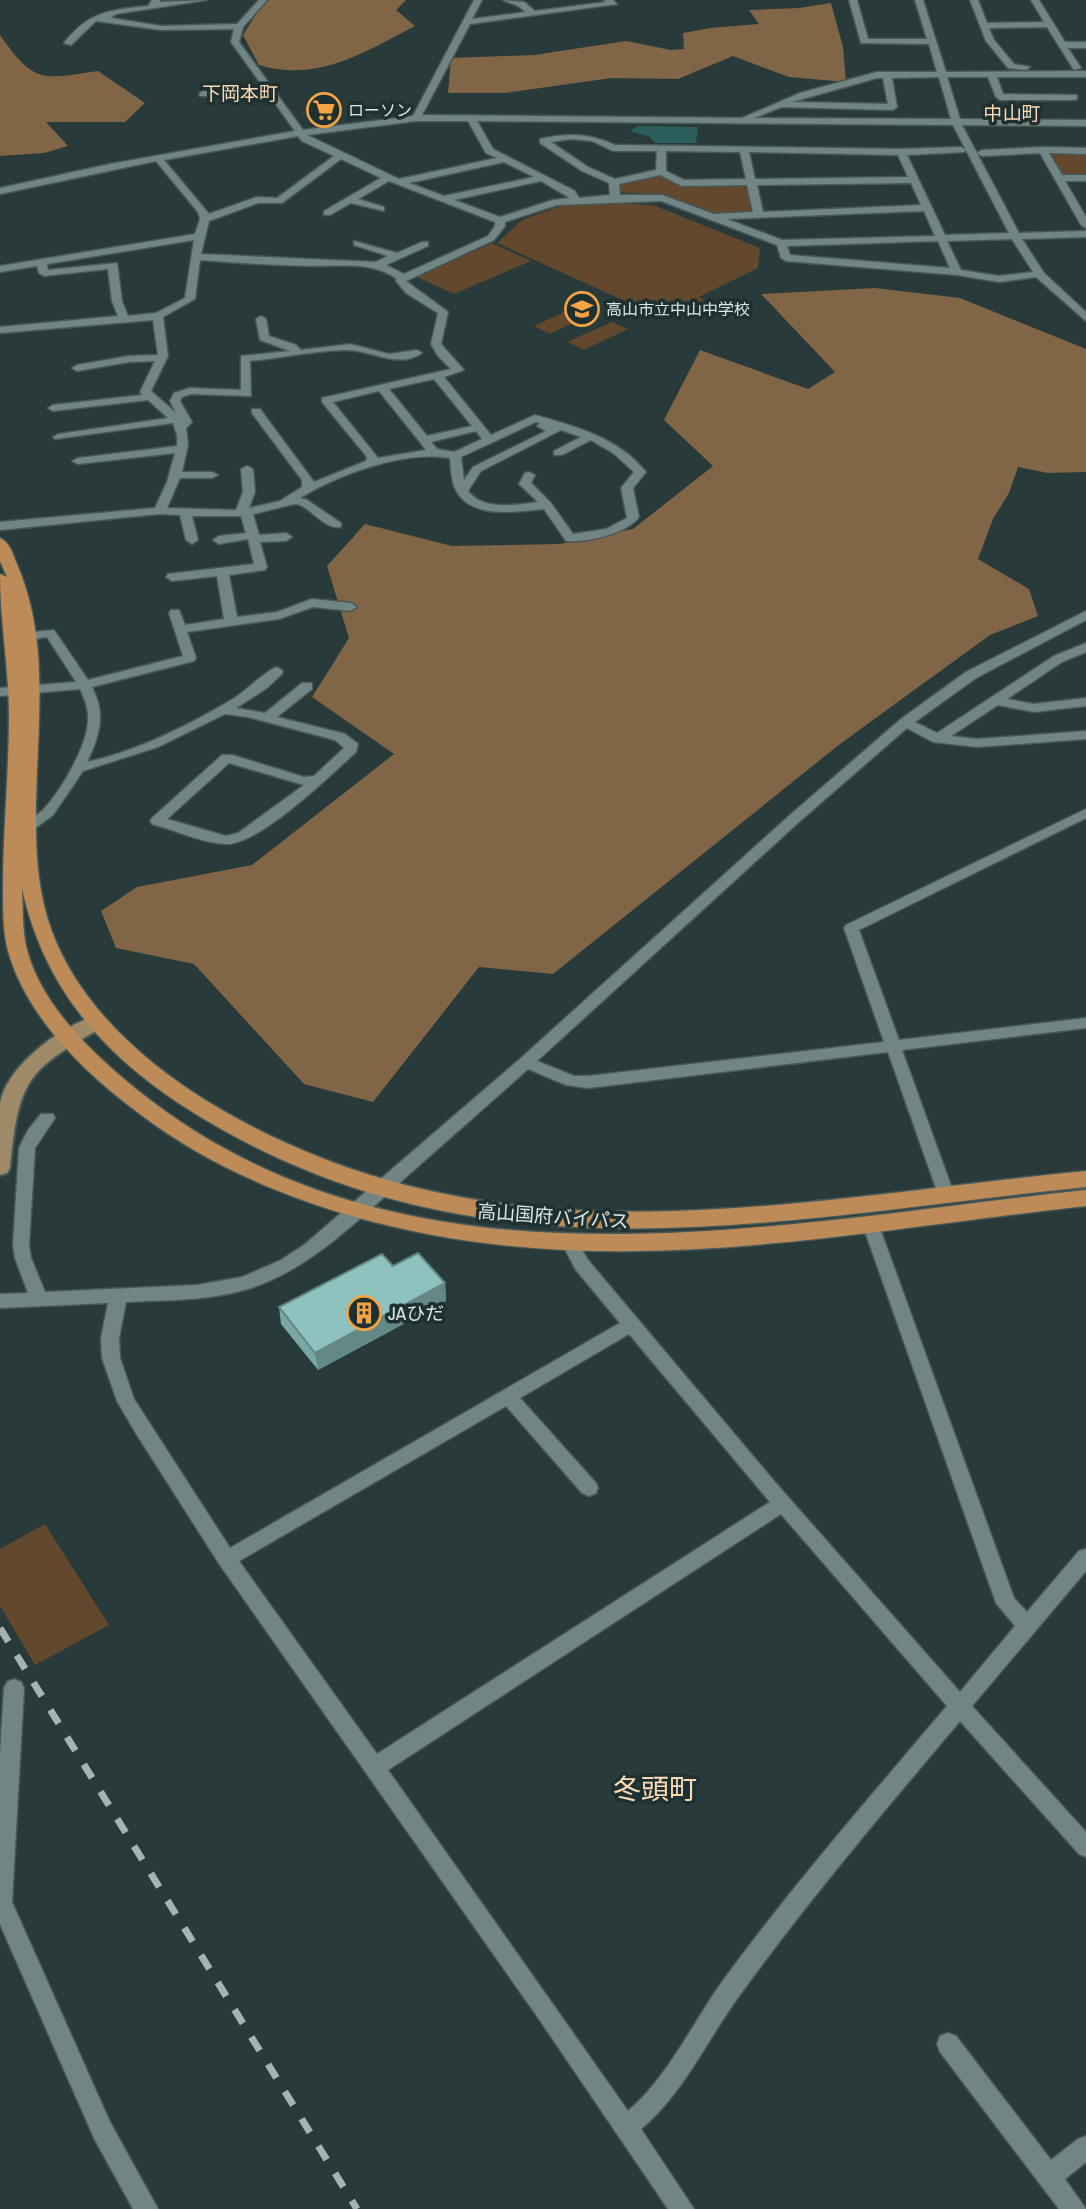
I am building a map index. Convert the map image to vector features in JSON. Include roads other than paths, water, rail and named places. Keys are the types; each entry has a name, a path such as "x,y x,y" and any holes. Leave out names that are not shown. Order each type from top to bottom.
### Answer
{"highway":[{"path":"0,543 19,584 28,636 15,691"},
{"path":"0,579 9,609 15,691"},
{"name":"高山国府バイパス","path":"15,691 31,891 48,949 76,999 96,1022 170,1087 238,1131 306,1163 382,1189 521,1214 643,1222 730,1218 1086,1178"},
{"name":"高山国府バイパス","path":"15,691 3,831 4,892 9,924 32,984 69,1037 136,1101 203,1145 278,1182 358,1210 483,1236 570,1244 693,1242 1086,1198"}],"main road":[{"path":"0,1168 4,1120 15,1087 34,1060 96,1022"}],"street":[{"path":"104,19 114,12 150,8 156,2 203,0"},
{"path":"195,14 213,0"},
{"path":"263,0 239,26 235,38 238,48 305,139 388,178 441,199 496,216 500,220 500,226 491,238 403,278"},
{"path":"416,118 478,0"},
{"path":"507,0 521,4 533,14"},
{"path":"562,0 572,8"},
{"path":"466,22 613,4 608,0"},
{"path":"853,0 864,41 932,42"},
{"path":"919,0 957,123 1027,257 1040,275 1086,318"},
{"path":"974,0 990,41 1011,66 1081,68"},
{"path":"1035,0 1062,45 1081,68"},
{"path":"68,43 94,18 161,28 239,26"},
{"path":"984,26 1050,24"},
{"path":"1062,45 1086,45"},
{"path":"777,104 894,111 887,74"},
{"path":"913,180 682,183 662,172 614,182 585,170 543,141 571,136 594,139 613,148 662,148 710,135 777,104 820,90 887,74 1086,74"},
{"path":"991,74 1000,97 1086,97"},
{"path":"1056,74 1074,97"},
{"path":"203,94 236,94"},
{"path":"0,191 56,177 158,158 301,133 416,118 471,118 710,135 744,149 901,152 961,150"},
{"path":"471,118 489,151 572,193 576,200"},
{"path":"743,121 1086,123"},
{"path":"662,148 662,172"},
{"path":"744,149 758,213"},
{"path":"1043,150 1086,225"},
{"path":"982,153 1086,151"},
{"path":"901,152 957,272"},
{"path":"205,219 257,200 279,201 340,156"},
{"path":"0,330 158,316 190,299 195,257 205,219 204,211 158,158"},
{"path":"399,182 507,159"},
{"path":"2,179 46,174 56,177"},
{"path":"327,214 388,178"},
{"path":"441,199 543,178"},
{"path":"1058,178 1086,178"},
{"path":"614,182 615,198"},
{"path":"500,220 556,202 662,198 780,243 1086,234"},
{"path":"351,200 381,209"},
{"path":"712,217 927,208"},
{"path":"0,269 199,236"},
{"path":"356,243 397,256"},
{"path":"780,243 786,258 957,272 999,279 1033,275"},
{"path":"379,264 425,244"},
{"path":"276,251 379,264 403,278"},
{"path":"195,257 307,263 351,261"},
{"path":"41,262 44,273 113,265 117,301 124,319"},
{"path":"371,463 373,457 326,400 459,370 436,344 435,337 443,321 443,312 433,302 409,291 402,285 403,278"},
{"path":"158,316 162,358 145,392 171,414 177,423 181,449 171,492 159,511"},
{"path":"261,319 264,338 292,347 299,353"},
{"path":"59,437 186,422 175,401 178,396 190,391 247,394 245,358 350,347 389,357 417,354"},
{"path":"77,368 129,359 162,358"},
{"path":"437,375 490,440"},
{"path":"382,388 433,452"},
{"path":"53,408 150,397"},
{"path":"256,411 307,480 308,488"},
{"path":"0,526 159,511 244,512 271,508 308,488 371,463 433,452 455,456 535,418 591,436 622,454 640,472 627,488 633,517 615,530 570,538 547,505 525,484 529,475"},
{"path":"462,491 477,469 556,430 530,422"},
{"path":"424,440 480,428"},
{"path":"558,453 591,436"},
{"path":"78,461 181,449"},
{"path":"455,456 465,496 494,510 547,505"},
{"path":"172,577 261,567 254,537 244,512 249,492 247,468"},
{"path":"175,475 212,475"},
{"path":"290,499 303,502 337,526"},
{"path":"185,512 192,540"},
{"path":"219,540 286,537"},
{"path":"222,572 226,599 232,615 230,621"},
{"path":"180,629 293,611 312,603 351,607"},
{"path":"15,691 84,685 190,658 175,613"},
{"path":"0,1301 118,1297 223,1288 266,1275 310,1250 526,1062 729,877 906,722 971,675 1086,615"},
{"path":"25,828 51,810 78,768 96,726 96,713 84,685 50,633 28,636"},
{"path":"938,739 1058,659 1086,647"},
{"path":"78,768 104,763 184,730 263,685 277,671"},
{"path":"267,718 307,685"},
{"path":"995,700 1034,708 1086,702"},
{"path":"221,710 267,718 340,737 351,744 351,749 317,780 242,837 226,840 157,821 227,758 303,781 317,780"},
{"path":"906,722 938,739 977,743 1086,735"},
{"path":"946,1194 851,928 1086,813"},
{"path":"526,1062 559,1077 588,1082 1086,1023"},
{"path":"39,1300 23,1258 21,1245 27,1148 47,1118"},
{"path":"870,1223 1006,1603 1028,1626"},
{"path":"570,1244 582,1265 631,1325 783,1503 960,1708 1086,1847"},
{"path":"118,1297 110,1338 111,1358 125,1401 227,1559 547,2011 682,2209"},
{"path":"227,1559 631,1325"},
{"path":"508,1396 589,1488"},
{"path":"375,1767 783,1503"},
{"path":"625,2128 654,2104 729,1991 815,1878 1086,1557"},
{"path":"14,1688 1,1907 102,2130 146,2209"},
{"path":"948,2044 1074,2209"},
{"path":"1049,2177 1086,2147"}],"water":[{"path":"638,126 698,127 696,143 655,143 650,137 630,131"}],"railway":[{"path":"0,1628 357,2209"}],"place":[{"name":"ローソン","path":"324,110"},
{"name":"高山市立中山中学校","path":"582,309"},
{"name":"JAひだ","path":"364,1313"}],"district":[{"name":"下岡本町","path":"240,93"},
{"name":"中山町","path":"1012,113"},
{"name":"冬頭町","path":"655,1789"}]}
